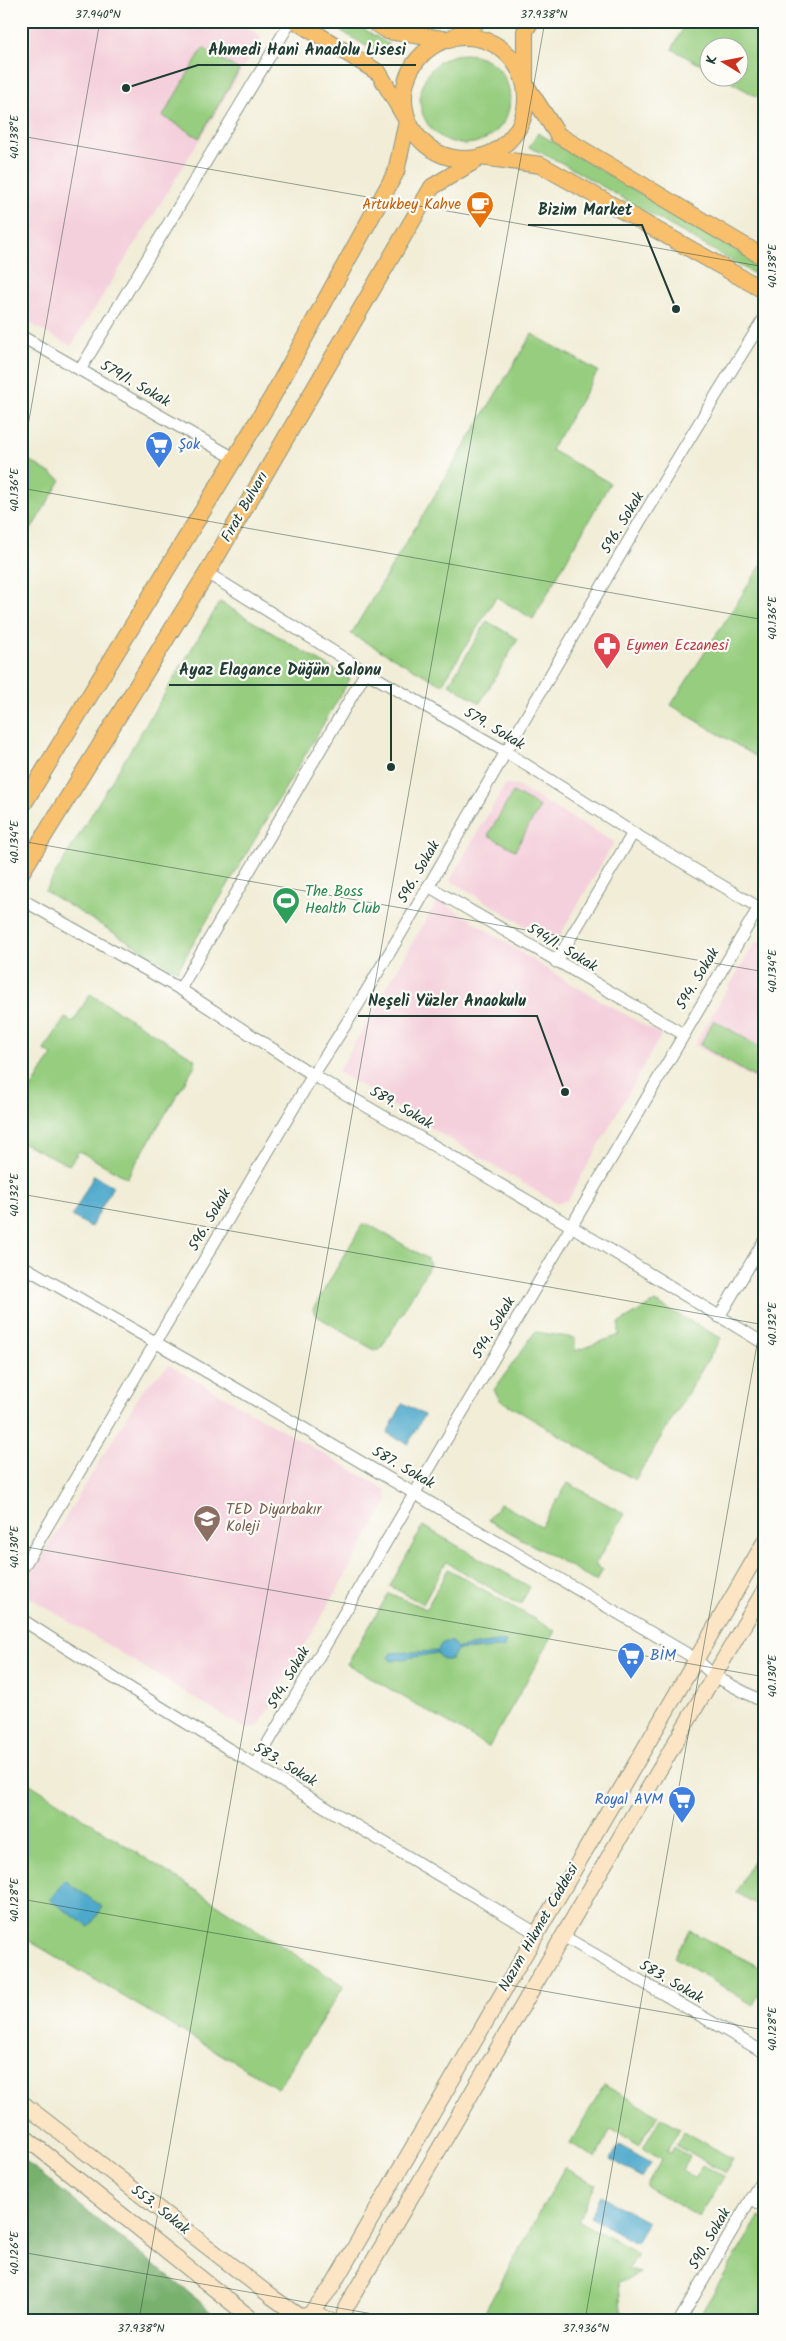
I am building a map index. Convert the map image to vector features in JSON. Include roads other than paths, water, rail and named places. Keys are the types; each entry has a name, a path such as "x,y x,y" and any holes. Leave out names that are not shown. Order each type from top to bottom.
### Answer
{"main road":[{"path":"296,21 378,73 417,136 430,148 446,156 464,160 481,157 499,149 513,136 522,120 526,101 525,30 531,21"},
{"path":"372,21 388,31 449,40 468,37 487,41 503,51 516,65 525,84 558,135 765,258"},
{"path":"21,808 271,399 396,172 407,121 404,100 407,80 416,62 431,48 449,40 478,21"},
{"path":"481,157 541,165 765,291"},
{"name":"Fırat Bulvarı","path":"21,873 207,573 432,187 481,157"},
{"name":"Nazım Hikmet Caddesi","path":"301,2317 331,2288 765,1540"},
{"name":"Nazım Hikmet Caddesi","path":"343,2320 346,2307 464,2111 563,1936 765,1589"},
{"name":"553. Sokak","path":"21,2102 272,2297 301,2317 319,2315 329,2320"},
{"path":"21,2134 253,2320"}],"street":[{"path":"80,370 291,21"},
{"name":"596. Sokak","path":"21,1571 313,1074 342,1031 642,521 765,317"},
{"name":"579/1. Sokak","path":"21,336 234,458"},
{"name":"579. Sokak","path":"207,573 366,672 506,752 632,833 762,909"},
{"path":"180,989 366,672"},
{"path":"556,962 632,833"},
{"name":"594/1. Sokak","path":"428,886 683,1034"},
{"name":"589. Sokak","path":"21,899 180,989 313,1074 572,1226 765,1344"},
{"name":"594. Sokak","path":"255,1765 683,1034 762,909"},
{"path":"719,1317 765,1239"},
{"name":"587. Sokak","path":"21,1265 414,1492 696,1659 714,1676 765,1703"},
{"name":"583. Sokak","path":"21,1619 255,1765 536,1934"},
{"name":"583. Sokak","path":"563,1936 765,2053"},
{"name":"590. Sokak","path":"680,2320 765,2174"},
{"path":"751,2198 765,2207"}],"water":[{"path":"94,1175 113,1186 91,1227 72,1216"},
{"path":"403,1403 424,1415 408,1444 387,1433"},
{"path":"500,1640 506,1642 503,1648 457,1650 451,1660 443,1660 437,1653 391,1661 388,1657 391,1653 438,1651 441,1644 447,1642 452,1642 457,1648"},
{"path":"64,1880 103,1907 89,1927 50,1900"},
{"path":"619,2145 651,2163 642,2178 611,2159"},
{"path":"601,2196 648,2222 636,2243 590,2217"}],"place":[{"name":"Ahmedi Hani Anadolu Lisesi","path":"126,88"},
{"name":"Artukbey Kahve","path":"480,229"},
{"name":"Bizim Market","path":"676,309"},
{"name":"Şok","path":"159,469"},
{"name":"Eymen Eczanesi","path":"607,670"},
{"name":"Ayaz Elagance Düğün Salonu","path":"391,767"},
{"name":"The Boss Health Club","path":"286,925"},
{"name":"Neşeli Yüzler Anaokulu","path":"565,1092"},
{"name":"TED Diyarbakır Koleji","path":"207,1543"},
{"name":"BİM","path":"631,1680"},
{"name":"Royal AVM","path":"682,1824"}]}
